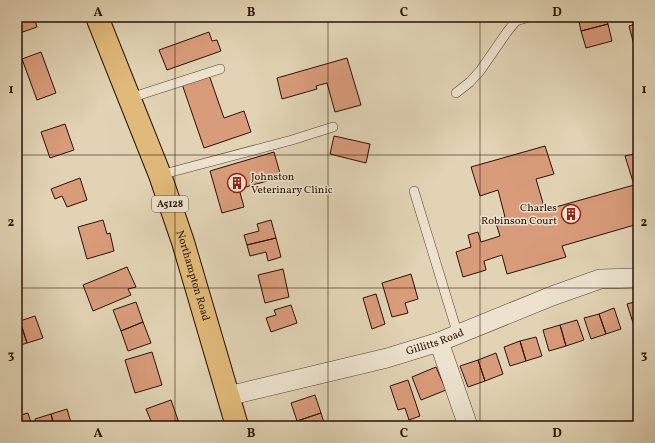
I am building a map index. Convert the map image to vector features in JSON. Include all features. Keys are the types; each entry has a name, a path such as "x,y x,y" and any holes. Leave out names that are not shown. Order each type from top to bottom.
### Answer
{"main road":[{"name":"Northampton Road","path":"97,17 160,175 190,265 238,426"}],"street":[{"name":"Gillitts Road","path":"228,396 380,360 439,342 552,296 600,279 638,278"},
{"path":"439,342 468,426"}],"lane":[{"path":"456,93 470,82 480,71 507,32 516,22 529,17"},
{"path":"130,98 220,69"},
{"path":"160,175 292,140 333,127"},
{"path":"414,191 458,335"}],"building":[{"path":"17,17 34,17 37,27 17,34"},
{"path":"578,17 606,17 608,24 581,31"},
{"path":"638,23 638,60 629,26"},
{"path":"608,24 612,41 586,48 581,31"},
{"path":"209,32 212,41 217,40 221,51 167,70 159,50"},
{"path":"41,52 56,93 37,100 22,59"},
{"path":"347,58 361,105 335,112 327,83 316,86 317,89 282,99 277,78"},
{"path":"209,75 224,118 244,111 251,132 204,148 182,84"},
{"path":"65,124 74,150 50,158 41,132"},
{"path":"334,136 370,144 366,163 330,154"},
{"name":"Charles Robinson Court","path":"545,146 554,174 536,179 545,210 634,185 625,156 638,153 638,224 562,246 566,257 507,274 502,255 484,261 486,270 463,277 456,252 471,247 468,235 478,232 481,242 500,236 495,220 505,217 498,190 480,196 471,167"},
{"name":"Johnston Veterinary Clinic","path":"274,152 281,177 239,189 244,207 222,213 210,171"},
{"path":"80,178 87,200 67,207 62,196 55,199 51,189"},
{"path":"103,220 107,234 110,233 114,251 87,259 78,227"},
{"path":"271,220 276,238 247,245 244,235 259,231 257,224"},
{"path":"276,238 281,257 268,261 266,252 250,256 247,245"},
{"path":"127,267 136,287 128,289 131,295 93,311 83,285"},
{"path":"283,269 289,297 265,303 258,275"},
{"path":"411,274 418,299 405,303 408,313 392,317 382,283"},
{"path":"376,294 385,324 372,329 363,298"},
{"path":"638,301 638,325 634,326 627,304"},
{"path":"136,302 143,322 121,331 113,310"},
{"path":"291,305 297,323 271,332 266,318 276,315 274,310"},
{"path":"614,308 621,329 606,334 599,314"},
{"path":"599,314 606,334 591,339 584,318"},
{"path":"35,316 43,338 27,343 20,321"},
{"path":"577,320 584,340 566,346 560,325"},
{"path":"20,321 27,343 17,346 17,322"},
{"path":"143,322 151,343 128,351 121,331"},
{"path":"560,325 566,346 549,351 543,330"},
{"path":"536,337 542,356 526,361 520,341"},
{"path":"520,341 526,361 510,366 504,347"},
{"path":"152,352 162,385 135,393 125,360"},
{"path":"496,353 503,374 485,381 478,360"},
{"path":"478,360 485,381 468,387 460,366"},
{"path":"436,367 446,390 421,400 412,377"},
{"path":"408,380 420,416 409,420 405,408 398,410 390,386"},
{"path":"315,395 321,413 297,421 291,403"},
{"path":"171,400 178,420 162,426 153,426 146,409"},
{"path":"67,409 72,426 54,426 51,414"},
{"path":"28,413 32,426 17,426 17,416"},
{"path":"321,413 325,426 298,426 297,421"},
{"path":"51,414 54,426 37,426 35,419"},
{"path":"178,420 181,426 162,426"},
{"path":"452,421 453,426 438,426"}],"place":[{"name":"Johnston Veterinary Clinic","path":"237,183"},
{"name":"Charles Robinson Court","path":"571,214"}]}
